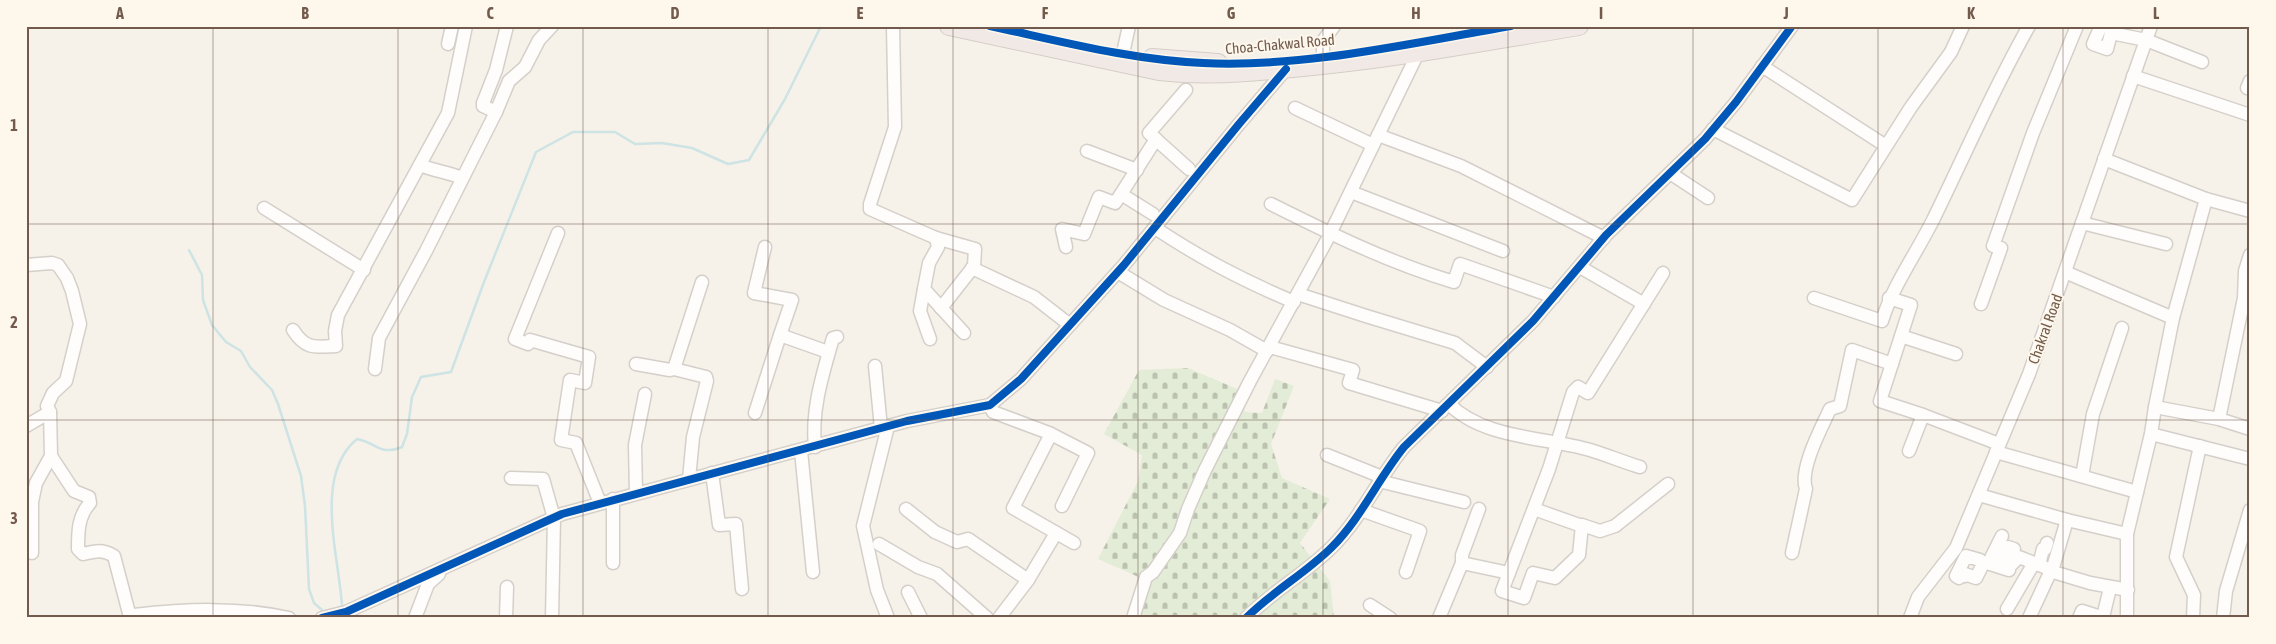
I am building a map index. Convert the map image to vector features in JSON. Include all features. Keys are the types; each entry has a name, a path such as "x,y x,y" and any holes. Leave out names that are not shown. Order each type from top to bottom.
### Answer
{"highway":[{"path":"949,26 1159,71 1191,74 1223,74 1286,69 1323,60 1418,53 1579,26"},
{"name":"Choa-Chakwal Road","path":"990,26 1130,55 1202,63 1323,60 1511,26"}],"street":[{"path":"448,44 452,26"},
{"path":"293,330 299,339 311,347 336,346 335,331 338,314 364,270 448,113 466,26"},
{"path":"496,112 483,106 483,103 496,70 507,26"},
{"path":"375,369 379,338 496,112 509,81 524,67 539,40 552,26"},
{"path":"893,26 895,127 870,209 936,238 975,249 972,268 941,308"},
{"path":"1129,26 1130,55"},
{"path":"1323,60 1323,41 1334,26"},
{"path":"1246,618 1278,589 1333,547 1404,448 1533,321 1604,238 1713,129 1792,26"},
{"path":"1713,129 1852,200 1911,107 1951,52 1963,26"},
{"path":"1814,298 1882,321 1889,298 1932,221 2011,58 2029,26"},
{"path":"1981,304 2002,248 1993,246 2033,133 2077,26"},
{"path":"2101,26 2093,44 2107,49 2111,33 2146,40 2202,62"},
{"name":"Chakral Road","path":"1910,618 1918,597 1956,548 2029,374 2151,26"},
{"path":"1133,618 1146,577 1153,572 1180,533 1205,470 1330,234 1418,53"},
{"path":"1762,66 1886,146"},
{"path":"322,618 346,612 554,518 600,503 816,447 885,427 990,405 1021,379 1118,272 1286,69"},
{"path":"2133,76 2250,115"},
{"path":"1186,90 1149,133 1189,169"},
{"path":"1295,108 1376,140 1461,166 1604,238"},
{"path":"1066,247 1062,229 1084,234 1099,198 1115,203 1156,139"},
{"path":"1087,151 1137,170"},
{"path":"2104,159 2206,199 2235,209 2250,211"},
{"path":"420,165 436,171 446,171 462,178"},
{"path":"1670,173 1708,198"},
{"path":"1351,192 1503,251"},
{"path":"1121,194 1153,214"},
{"path":"2127,618 2127,534 2151,434 2173,318 2206,199"},
{"path":"1271,204 1330,234 1382,257 1454,282 1460,264 1554,297"},
{"path":"264,208 364,270"},
{"path":"2082,223 2166,244"},
{"path":"1155,228 1195,255 1236,277 1296,298 1366,316 1455,343 1487,367"},
{"path":"558,233 514,339 528,344 530,340 589,357 585,383 570,380 561,440 576,443 600,503"},
{"path":"930,339 920,311 929,264 938,247 936,238"},
{"path":"755,413 792,300 754,293 765,247"},
{"path":"2219,419 2244,298 2245,271 2250,255"},
{"path":"26,265 52,263 58,265 67,278 72,291 80,324 66,381 53,393 47,406 50,412 50,456 36,483 32,502 32,554"},
{"path":"1580,267 1644,304"},
{"path":"972,268 1034,297 1070,325"},
{"path":"1118,272 1164,300 1269,349 1353,370 1349,382 1446,408 1511,435 1591,450 1640,467"},
{"path":"2065,272 2173,318"},
{"path":"1582,526 1579,556 1555,578 1533,573 1524,598 1502,591 1534,509 1573,392 1578,387 1588,393 1663,274"},
{"path":"674,369 702,282"},
{"path":"924,289 964,333"},
{"path":"1889,298 1911,305 1880,400 1923,415 1997,448 2137,492"},
{"path":"2082,476 2094,414 2122,328"},
{"path":"780,335 828,352"},
{"path":"1901,336 1956,354"},
{"path":"816,447 814,431 815,410 828,352 833,338 838,337"},
{"path":"1792,553 1806,489 1804,482 1811,453 1830,409 1840,406 1852,350 1892,364"},
{"path":"636,364 706,376 707,381 694,437 689,479"},
{"path":"875,366 885,427 863,526 877,590 888,618"},
{"path":"636,493 635,445 645,394"},
{"path":"990,405 993,412 1051,434 1088,453 1062,506"},
{"path":"2155,406 2219,419 2250,429"},
{"path":"26,426 50,412"},
{"path":"1909,451 1923,415"},
{"path":"1051,434 1013,508 1074,543"},
{"path":"2151,434 2250,459"},
{"path":"2194,618 2194,595 2176,557 2200,446"},
{"path":"801,451 813,572"},
{"path":"1328,455 1380,479 1464,502"},
{"path":"50,456 74,491 89,497 90,503 83,510 80,523 78,549 83,554 107,551 114,556 120,570 130,617 186,609 261,612 289,618"},
{"path":"712,473 719,525 736,524 742,590"},
{"path":"511,478 543,479 554,518 552,618"},
{"path":"1534,509 1600,531 1615,526 1668,484"},
{"path":"1979,495 2067,520 2127,534"},
{"path":"612,563 614,500"},
{"path":"906,509 935,532 957,542 968,539 1028,580"},
{"path":"1439,618 1462,563 1462,555 1479,509"},
{"path":"1361,510 1420,531 1406,572"},
{"path":"2223,618 2226,591 2250,510"},
{"path":"2007,608 2031,566 2067,520"},
{"path":"1002,617 1028,580 1056,533"},
{"path":"2002,536 1991,558 2007,563 2014,549 2008,547 2003,555"},
{"path":"1980,560 1966,556 1956,576 1959,578 1960,575 1965,576 1965,574 1976,578 1984,562 2010,570 2031,566 2040,561 2043,549 2045,549 2047,543"},
{"path":"879,544 918,567 937,574 987,618"},
{"path":"1956,548 2110,588 2128,590"},
{"path":"1462,563 1509,573"},
{"path":"415,618 428,584 448,566"},
{"path":"2029,618 2031,566"},
{"path":"506,618 507,587"},
{"path":"2079,618 2082,611 2104,618 2110,588"},
{"path":"908,592 921,618"},
{"path":"1370,605 1390,618"}],"green space":[{"path":"1188,368 1237,389 1245,412 1262,413 1275,379 1294,386 1271,444 1282,478 1330,499 1300,543 1330,581 1334,618 1241,618 1239,616 1237,618 1133,618 1143,579 1098,559 1138,481 1142,455 1104,434 1139,370"}],"waterway":[{"path":"342,606 334,541 332,494 336,473 344,454 357,439 388,450 402,447 407,434 412,397 421,377 451,372 484,282 536,152 573,132 615,132 635,144 662,143 692,148 728,164 749,160 785,99 821,26"},
{"path":"189,250 202,275 203,300 212,325 226,342 241,351 250,367 272,390 278,404 301,476 305,506 309,589 314,603 322,610"}],"cycle path":[{"path":"990,26 1122,54 1176,61 1241,64 1280,62 1357,53 1511,26"},
{"path":"1246,618 1332,547 1352,524 1404,447 1533,321 1606,235 1705,139 1736,102 1792,26"},
{"path":"322,618 346,612 562,514 907,421 990,405 1021,379 1124,265 1286,69"}]}
